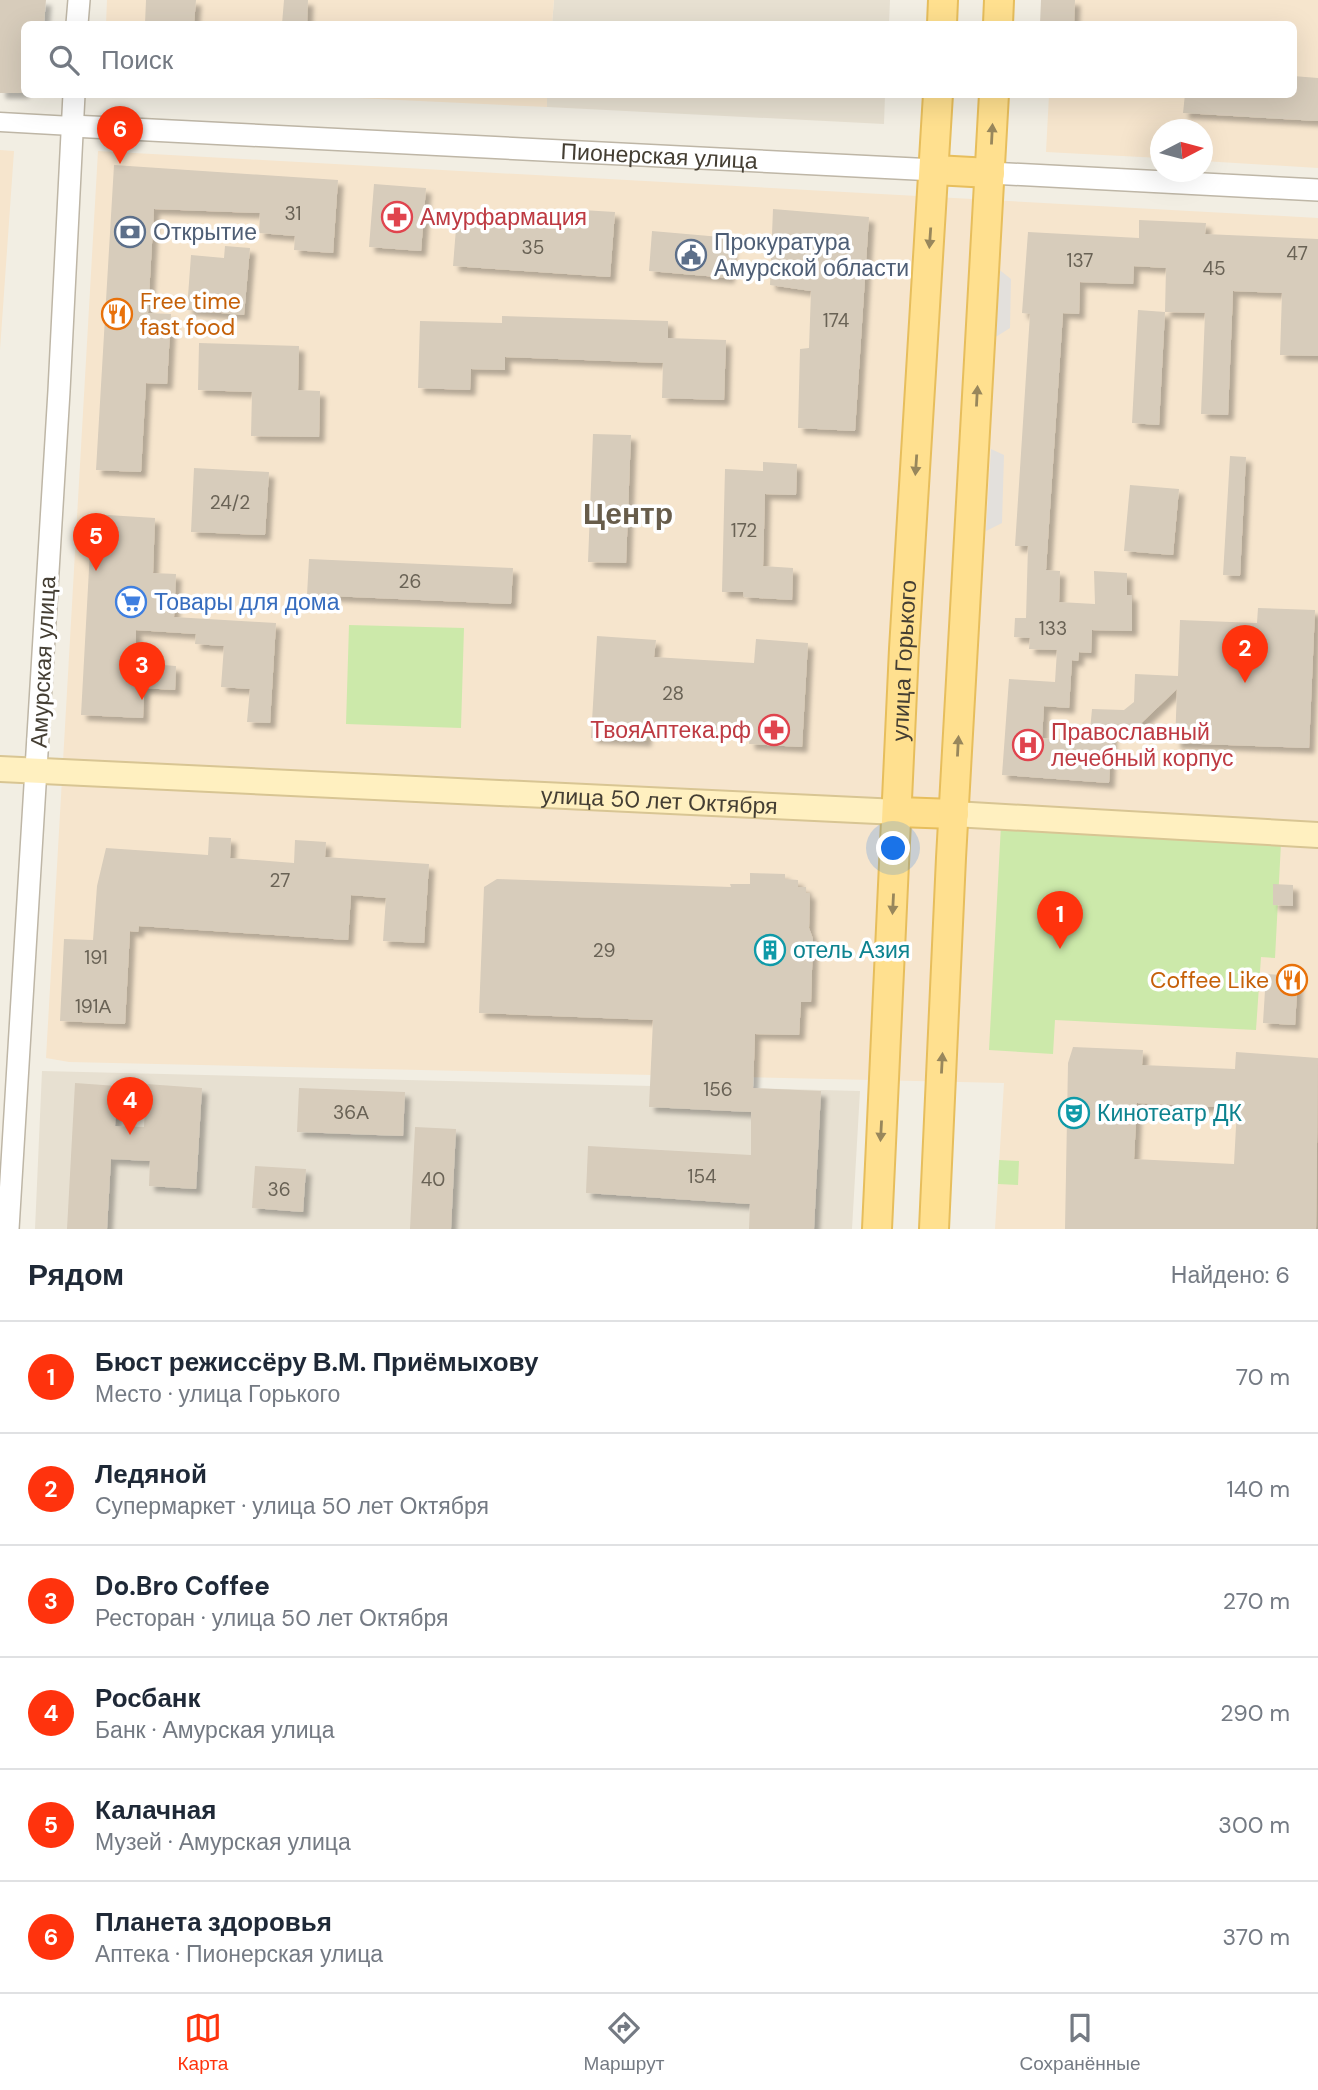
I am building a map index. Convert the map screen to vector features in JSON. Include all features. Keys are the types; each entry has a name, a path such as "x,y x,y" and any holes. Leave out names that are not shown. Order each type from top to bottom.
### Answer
{"main road":[{"path":"942,21 943,0"},
{"path":"998,21 999,0"},
{"name":"улица Горького","path":"877,1229 904,649 938,98"},
{"path":"934,1229 994,98"},
{"name":"Пионерская улица","path":"935,170 990,173"},
{"name":"улица 50 лет Октября","path":"0,769 954,814 1318,835"}],"street":[{"path":"78,21 79,0"},
{"name":"Амурская улица","path":"8,1229 37,771 74,98"},
{"name":"Пионерская улица","path":"0,122 935,170"},
{"name":"Пионерская улица","path":"990,173 1318,190"}],"shaded area":[{"path":"107,0 554,0 552,21 106,21"},
{"path":"554,0 890,0 889,21 552,21"},
{"path":"1054,0 1318,0 1318,168 1213,162 1213,119 1150,119 1150,157 1046,152 1049,98 1297,98 1297,21 1053,21"},
{"path":"357,98 547,98 547,107"},
{"path":"547,98 885,98 884,124 547,107"},
{"path":"0,150 14,151 0,350"},
{"path":"98,151 1318,218 1318,1229 995,1229 1004,1083 69,1062 46,1058"},
{"path":"997,268 1011,279 1010,328 994,338"},
{"path":"991,449 1004,455 1002,523 986,531"},
{"path":"42,1071 860,1091 852,1229 35,1229"}],"green space":[{"path":"349,625 464,628 461,728 346,724"},
{"path":"1001,825 1281,843 1275,958 1261,957 1256,1030 1055,1020 1053,1054 989,1050"},
{"path":"999,1160 1019,1161 1018,1185 998,1184"}],"building":[{"path":"0,0 46,0 44,21 21,21 21,93 0,93"},
{"path":"146,0 196,0 194,21 145,21"},
{"path":"284,0 308,0 307,21 282,21"},
{"path":"1041,0 1075,0 1074,21 1040,21"},
{"path":"1297,76 1318,78 1318,121 1183,113 1185,98 1297,98"},
{"path":"114,165 338,180 333,253 294,250 295,236 259,233 260,213 154,209 148,313 171,314 167,384 146,383 141,472 96,470"},
{"name":"Амурфармация","path":"374,184 426,188 421,251 369,247"},
{"path":"773,209 869,217 855,431 798,428 800,349 809,348 811,291 770,285"},
{"path":"582,210 615,212 610,277 453,266 457,216 581,225"},
{"path":"1139,220 1206,223 1205,234 1318,239 1318,356 1280,355 1282,293 1233,291 1228,415 1201,414 1205,313 1165,312 1166,268 1134,266 1133,284 1080,282 1079,314 1063,313 1046,570 1060,571 1059,602 1095,604 1094,571 1127,573 1127,595 1132,595 1132,631 1092,630 1091,653 1079,652 1078,661 1072,660 1069,708 1044,706 1042,738 1089,742 1092,709 1124,710 1134,702 1135,674 1178,676 1180,620 1257,623 1258,608 1315,610 1309,748 1175,743 1177,689 1135,729 1112,729 1109,783 1002,775 1009,679 1055,682 1057,650 1029,649 1030,638 1014,637 1015,618 1026,618 1028,546 1015,546 1030,314 1022,313 1028,232 1139,238"},
{"name":"Прокуратура Амурской области","path":"652,231 732,238 729,278 649,271"},
{"path":"225,246 250,248 244,315 187,310 191,255 224,258"},
{"path":"1138,310 1165,312 1159,425 1132,423"},
{"path":"502,316 668,321 668,338 726,340 724,400 662,398 663,363 505,357 505,370 471,369 470,390 418,388 420,321 502,323"},
{"path":"199,343 299,346 298,390 320,391 319,437 251,436 252,392 198,390"},
{"path":"593,434 631,435 626,563 588,562"},
{"path":"1230,456 1246,457 1240,576 1223,575"},
{"path":"763,462 797,464 796,495 765,494 763,566 793,568 792,600 744,597 743,592 722,592 725,469 763,471"},
{"path":"194,468 269,472 265,535 191,532"},
{"path":"1130,485 1179,489 1173,555 1124,551"},
{"name":"Товары для дома","path":"92,514 155,518 153,573 176,574 174,617 276,623 270,723 247,722 250,689 221,687 224,646 195,644 196,634 136,630 135,663 176,666 175,690 144,688 143,718 81,715"},
{"path":"309,559 513,568 511,604 307,595"},
{"path":"597,636 656,640 654,657 754,663 756,639 808,643 802,747 749,744 750,729 647,723 646,741 591,738"},
{"path":"209,837 231,838 230,858 294,863 295,840 326,842 325,857 429,864 424,943 383,941 386,898 351,895 348,940 139,926 138,932 130,931 125,1024 60,1021 64,939 93,940 97,886 106,848 208,855"},
{"path":"750,873 785,874 785,879 798,880 798,887 806,887 806,893 810,893 809,928 813,939 811,1002 801,1002 799,1035 755,1034 753,1088 821,1091 814,1229 749,1229 750,1204 586,1193 588,1146 751,1155 751,1112 649,1107 653,1020 479,1013 484,887 497,879 731,887 730,884 750,884"},
{"path":"1273,884 1293,885 1293,906 1273,905"},
{"path":"1266,974 1298,976 1295,1025 1263,1023"},
{"path":"1073,1047 1143,1050 1142,1065 1235,1069 1236,1052 1318,1058 1316,1229 1065,1229 1068,1063","holes":["1137,1103 1237,1108 1234,1164 1134,1159"]},
{"path":"75,1083 117,1086 115,1126 144,1127 146,1084 202,1088 196,1189 149,1186 150,1161 111,1159 107,1229 67,1229"},
{"path":"299,1088 405,1092 403,1136 297,1132"},
{"path":"415,1127 456,1129 451,1229 410,1229"},
{"path":"255,1166 306,1169 303,1212 252,1208"}],"place":[{"name":"Планета здоровья","path":"120,164"},
{"name":"Амурфармация","path":"397,217"},
{"name":"Открытие","path":"130,232"},
{"name":"Прокуратура Амурской области","path":"691,255"},
{"name":"Free time fast food","path":"117,314"},
{"name":"Калачная","path":"96,571"},
{"name":"Товары для дома","path":"131,602"},
{"name":"Ледяной","path":"1245,683"},
{"name":"Do.Bro Coffee","path":"142,700"},
{"name":"ТвояАптека.рф","path":"774,730"},
{"name":"Православный лечебный корпус","path":"1028,745"},
{"name":"Бюст режиссёру В.М. Приёмыхову","path":"1060,949"},
{"name":"отель Азия","path":"770,950"},
{"name":"Coffee Like","path":"1292,980"},
{"name":"Кинотеатр ДК","path":"1074,1113"},
{"name":"Росбанк","path":"130,1135"}],"district":[{"name":"Центр","path":"628,513"}]}
